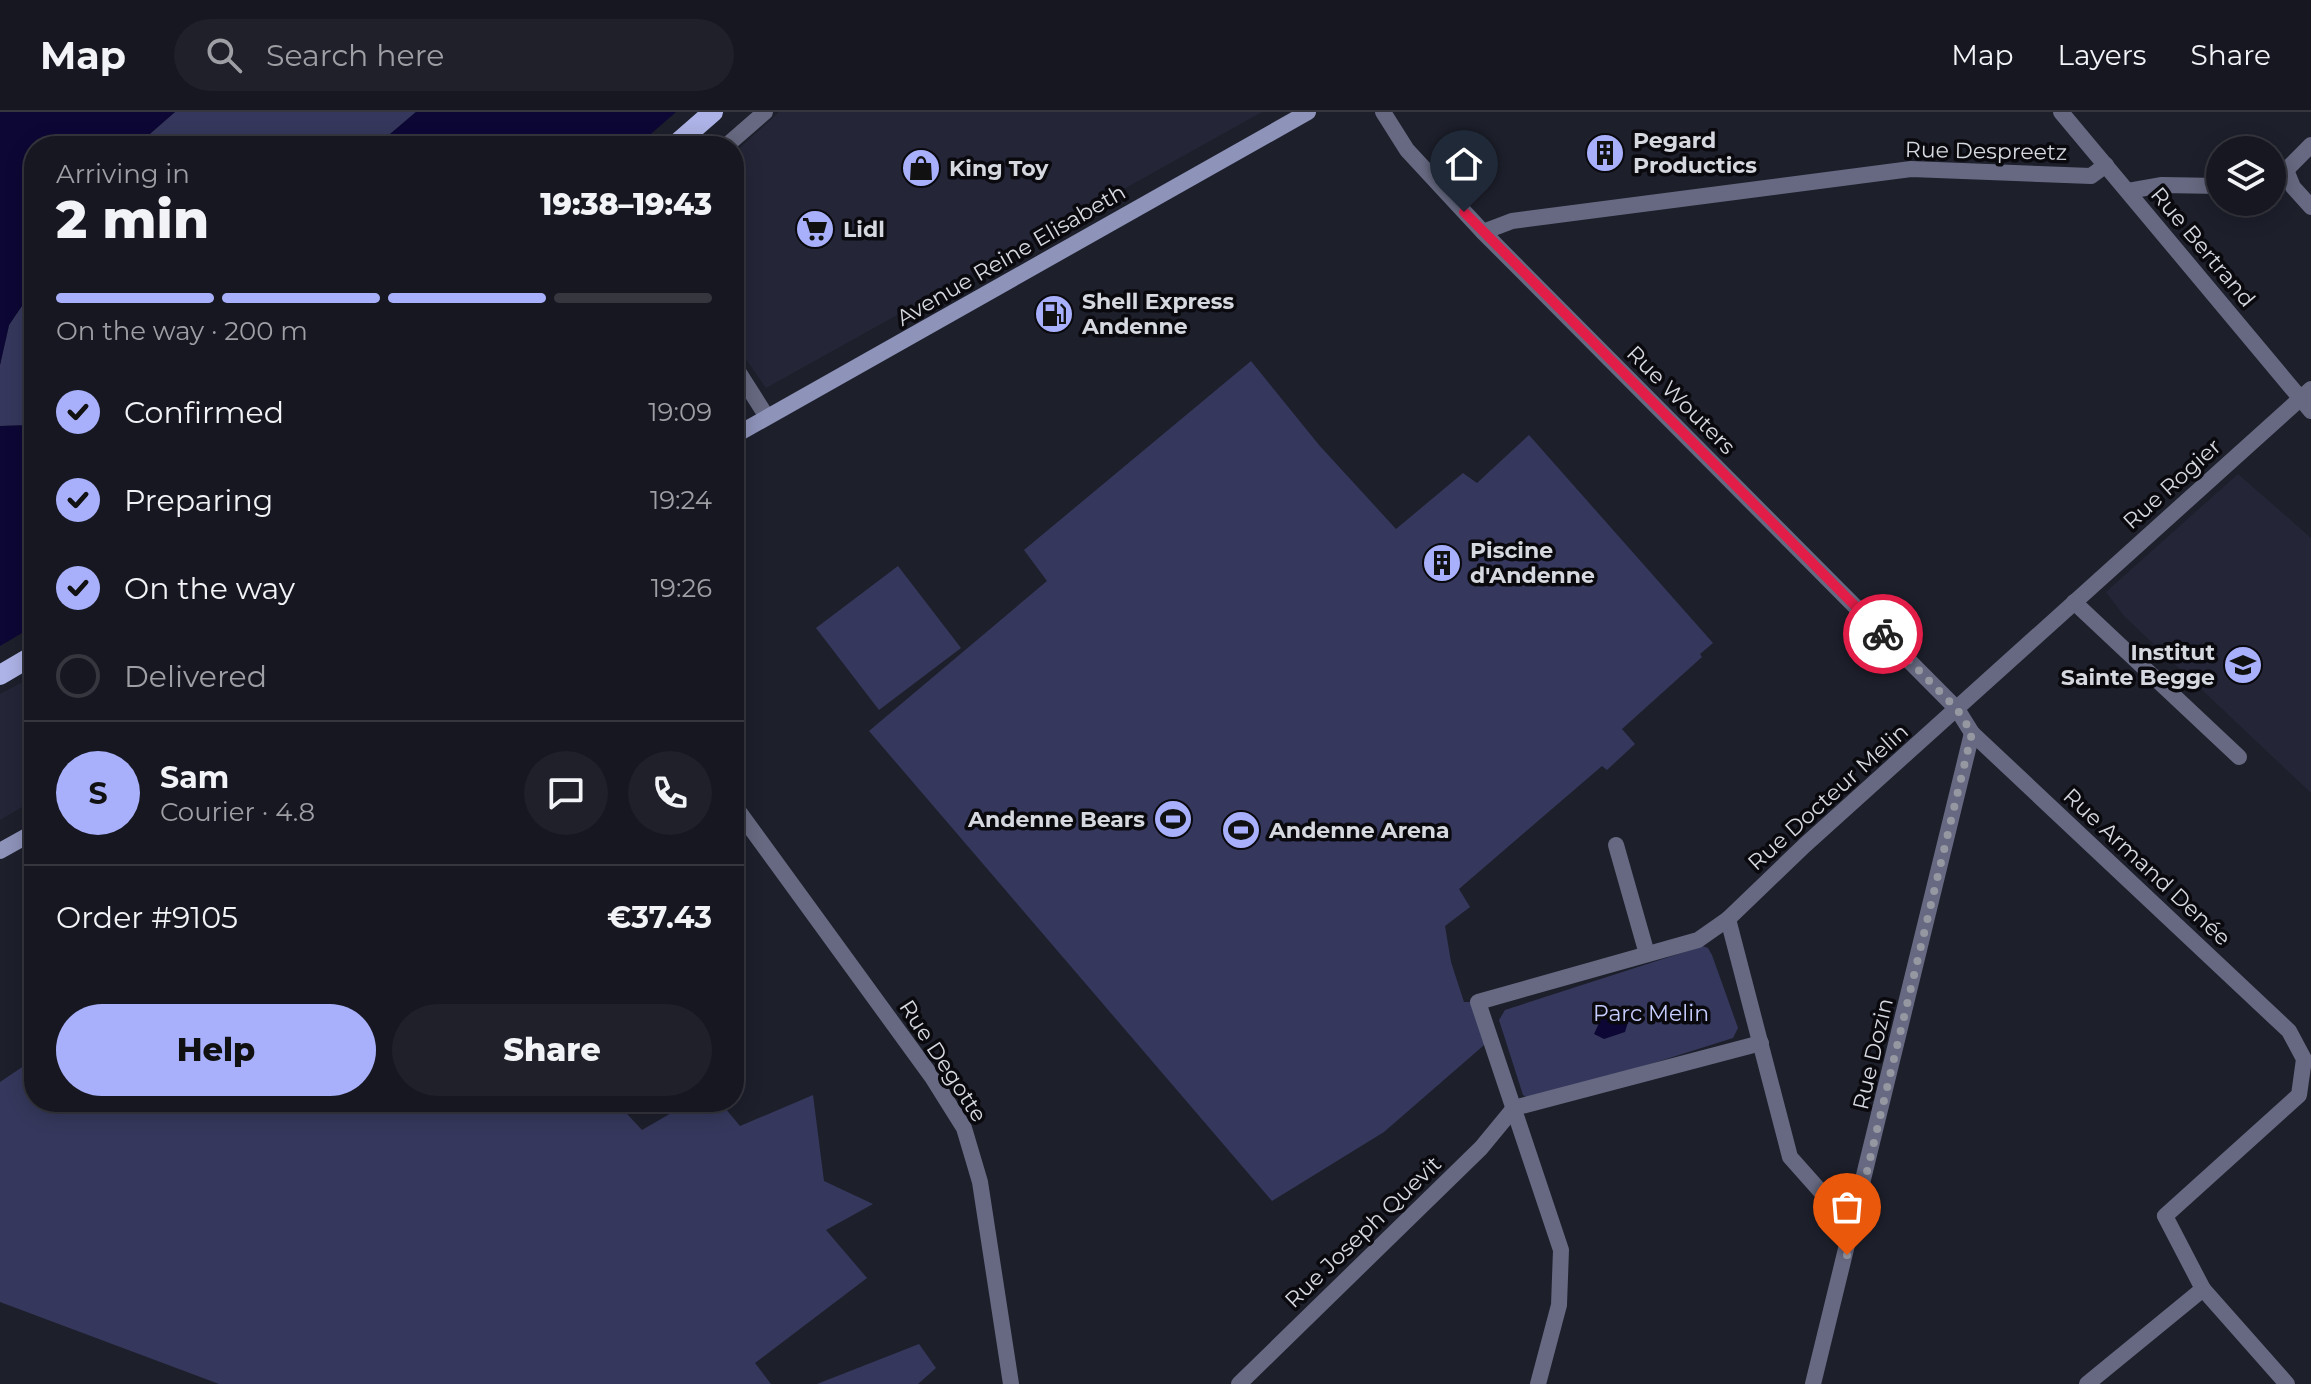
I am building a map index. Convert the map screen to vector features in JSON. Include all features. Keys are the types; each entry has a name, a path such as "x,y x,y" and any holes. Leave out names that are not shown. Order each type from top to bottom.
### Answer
{"main road":[{"path":"685,136 713,112"},
{"name":"Avenue Reine Elisabeth","path":"744,430 1308,112"},
{"path":"0,675 24,661"},
{"path":"0,851 24,838"}],"street":[{"path":"737,136 765,112"},
{"name":"Rue Wouters","path":"1383,112 1407,150 1483,232 1957,709"},
{"name":"Rue Bertrand","path":"2061,112 2307,399"},
{"path":"2286,167 2311,145"},
{"name":"Rue Despreetz","path":"1483,232 1512,221 1911,169 2091,176 2106,165"},
{"path":"2286,180 2311,207"},
{"path":"2128,191 2162,185 2206,186"},
{"path":"744,381 767,417"},
{"name":"Rue Rogier","path":"1957,709 2074,602 2307,399"},
{"path":"2074,602 2239,757"},
{"name":"Rue Armand Denée","path":"1957,709 1972,733 2289,1031 2304,1059 2299,1095 2165,1216 2203,1289"},
{"name":"Rue Docteur Melin","path":"1514,1108 1478,1002 1698,940 1728,919 1957,709"},
{"name":"Rue Dozin","path":"1813,1384 1854,1229 1972,733"},
{"name":"Rue Degotte","path":"744,819 924,1065 964,1128 980,1182 1011,1384"},
{"path":"1616,845 1647,954"},
{"path":"1728,919 1790,1157 1854,1229"},
{"path":"1538,1384 1559,1305 1561,1250 1514,1108 1761,1043"},
{"name":"Rue Joseph Quevit","path":"1239,1384 1481,1148 1514,1108"},
{"path":"2087,1384 2203,1289 2287,1384"}],"shaded area":[{"path":"0,112 175,112 147,136 24,136 24,303 9,325 0,365"},
{"path":"416,112 676,112 648,136 388,136"},
{"path":"779,112 1262,112 766,388 744,356 744,144"},
{"path":"24,425 24,632 0,646 0,426"},
{"name":"Institut Sainte Begge","path":"2238,474 2311,538 2311,793 2124,616 2106,592"},
{"path":"24,681 24,806 0,820 0,694"},
{"path":"1629,1011 1639,1015 1640,1021 1628,1022 1625,1032 1604,1039 1594,1034 1601,1019"}],"green space":[{"path":"175,112 416,112 388,136 147,136"},
{"path":"24,303 24,425 0,426 0,365 9,325"},
{"name":"Andenne Arena","path":"1251,361 1319,445 1396,529 1463,473 1477,483 1529,435 1713,643 1700,654 1702,657 1622,729 1635,744 1607,770 1602,766 1459,889 1470,907 1445,926 1451,962 1464,1002 1478,1002 1491,1039 1384,1132 1272,1201 869,731 1047,581 1024,550"},
{"path":"898,566 961,648 879,710 816,628"},
{"name":"Parc Melin","path":"1703,946 1712,955 1738,1028 1733,1038 1533,1101 1523,1095 1499,1020 1505,1010"},
{"path":"24,1066 24,1112 625,1112 642,1130 673,1112 728,1112 740,1126 813,1095 824,1181 873,1204 826,1230 867,1278 755,1363 771,1384 219,1384 0,1302 0,1082"},
{"path":"919,1344 936,1368 918,1384 817,1384"}],"way so far":[{"path":"1847,1255 1972,733 1957,709 1883,634"}],"place":[{"name":"Pegard Productics","path":"1605,153"},
{"name":"King Toy","path":"921,168"},
{"name":"Lidl","path":"815,229"},
{"name":"Shell Express Andenne","path":"1054,314"},
{"name":"Piscine d'Andenne","path":"1442,563"},
{"name":"Institut Sainte Begge","path":"2243,665"},
{"name":"Andenne Bears","path":"1173,819"},
{"name":"Andenne Arena","path":"1241,830"}],"route":[{"path":"1464,212 1883,634"}]}
